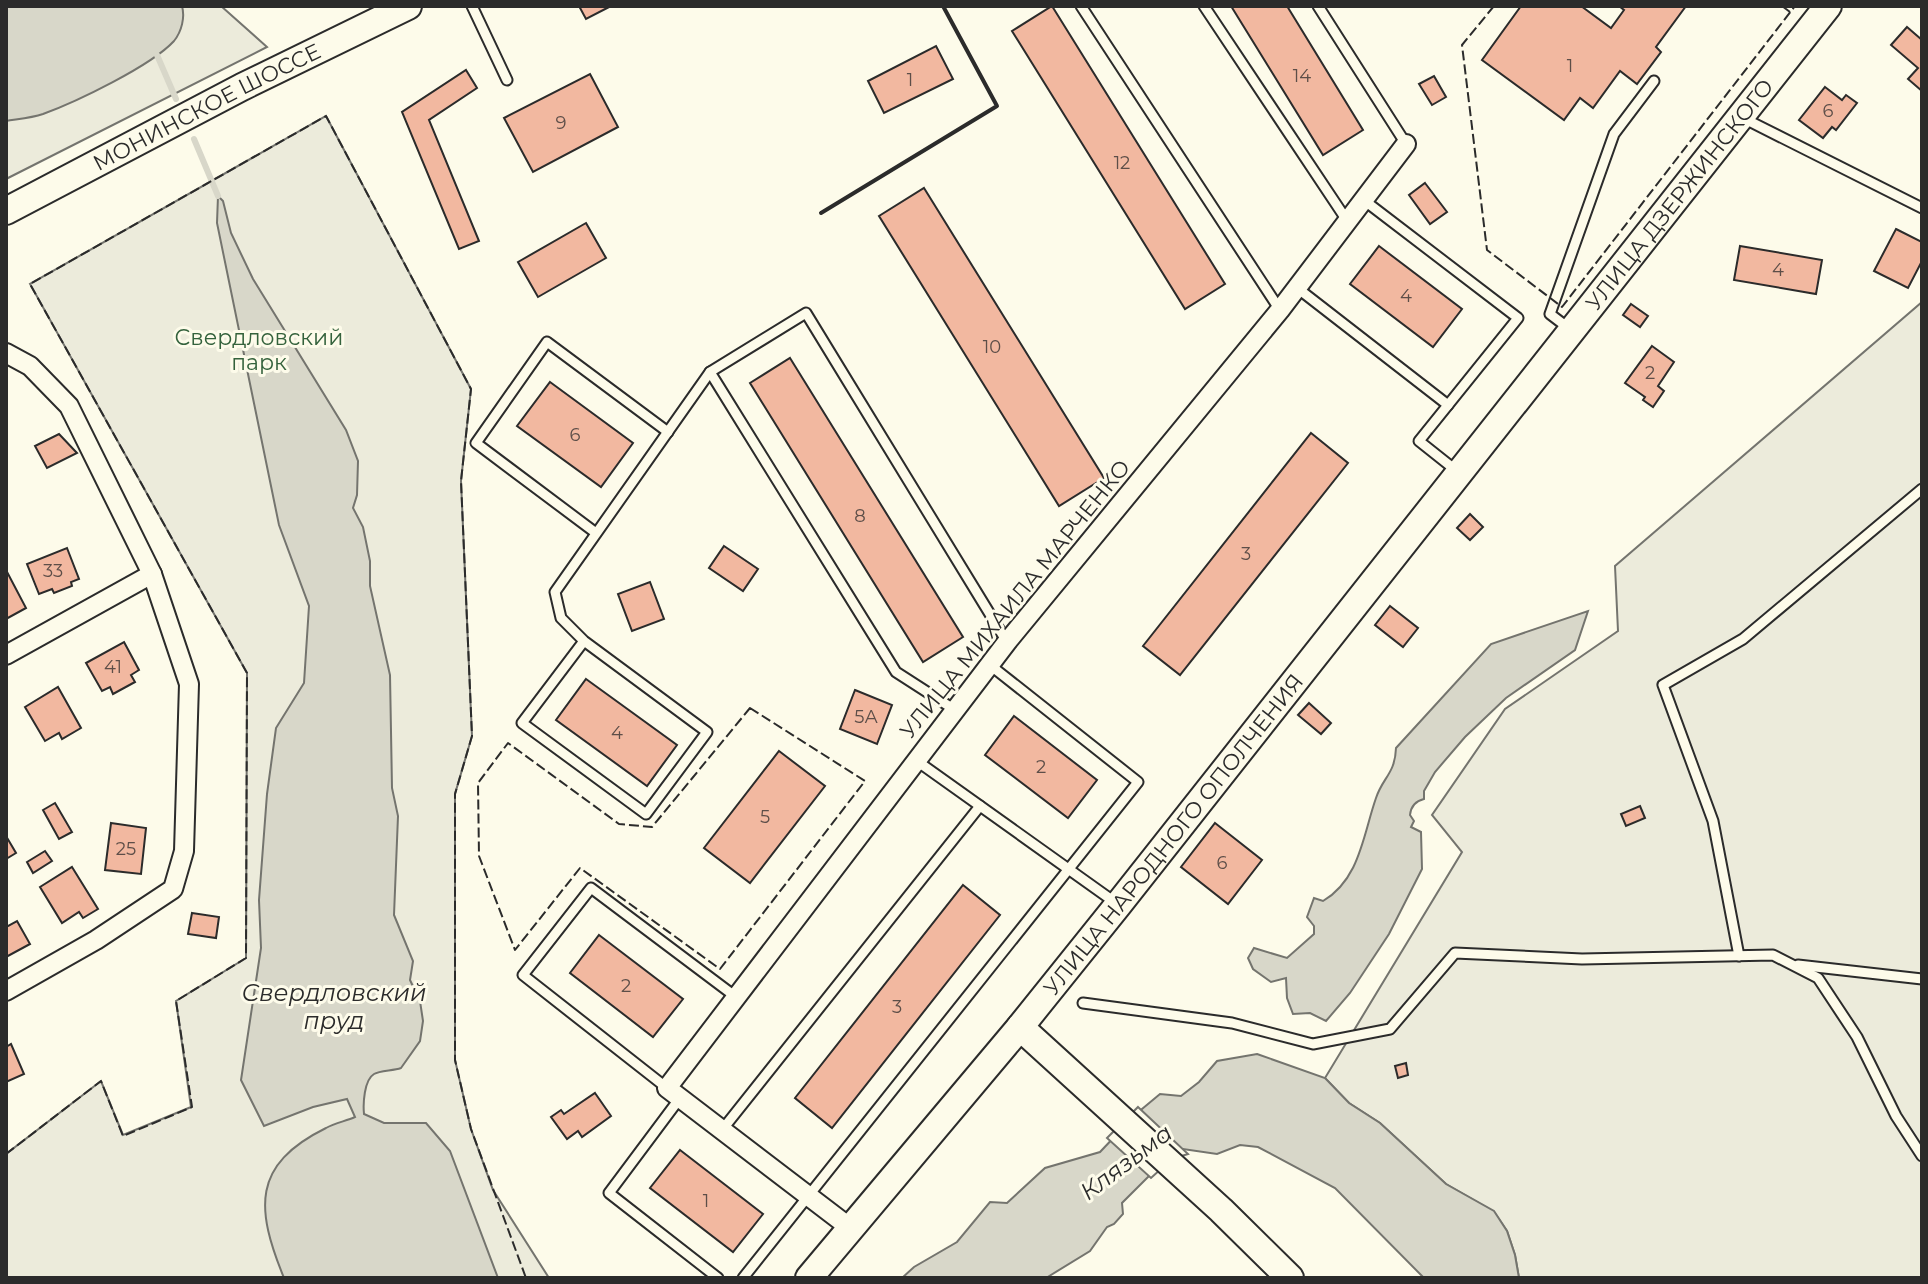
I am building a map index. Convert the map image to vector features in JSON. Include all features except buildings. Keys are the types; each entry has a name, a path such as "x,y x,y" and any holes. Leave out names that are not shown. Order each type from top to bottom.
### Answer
{"street":[{"name":"МОНИНСКОЕ ШОССЕ","path":"6,211 242,87 408,6"},
{"name":"УЛИЦА ДЗЕРЖИНСКОГО","path":"1529,382 1828,6"},
{"name":"УЛИЦА МИХАИЛА МАРЧЕНКО","path":"674,1093 736,997 1007,642 1280,310 1406,144"},
{"path":"6,353 30,366 69,406 152,574 189,684 184,851 173,889 107,934 6,991"},
{"name":"УЛИЦА НАРОДНОГО ОПОЛЧЕНИЯ","path":"809,1278 1020,1027 1529,382"},
{"path":"6,655 152,574"},
{"path":"1020,1027 1221,1210 1290,1278"},
{"path":"674,1093 849,1227"}],"lane":[{"path":"472,6 507,80"},
{"path":"1081,6 1280,310"},
{"path":"1204,6 1348,222"},
{"path":"1318,6 1406,144"},
{"path":"1571,330 1550,314 1614,134 1654,81"},
{"path":"1740,116 1922,208"},
{"path":"1365,201 1518,318 1419,441 1458,472"},
{"path":"1296,287 1448,405"},
{"path":"584,641 522,723 646,814 707,732 584,641 561,618 555,592 710,372 806,313 1007,642"},
{"path":"596,533 476,443 547,342 668,432"},
{"path":"710,372 896,672 955,710"},
{"path":"1739,956 1713,821 1663,685 1743,639 1922,489"},
{"path":"743,1278 1138,782 990,665"},
{"path":"917,761 1118,905"},
{"path":"722,1130 980,806"},
{"path":"718,1278 609,1193 674,1093 523,975 591,888 736,997"},
{"path":"1083,1003 1232,1023 1313,1044 1390,1029 1455,953 1582,959 1773,955 1818,978 1857,1037 1896,1116 1922,1156"},
{"path":"1791,964 1922,979"}],"green space":[{"path":"6,6 221,6 267,47 6,179"},
{"name":"Свердловский парк","path":"326,116 471,389 461,481 472,736 455,794 455,1060 471,1129 493,1190 549,1278 6,1278 6,1154 101,1081 123,1135 191,1107 176,1001 246,958 247,673 30,284"},
{"path":"1922,302 1922,1278 1519,1278 1507,1231 1494,1212 1446,1184 1380,1123 1349,1103 1325,1078 1462,852 1432,815 1505,709 1618,631 1615,566"}],"water":[{"path":"6,6 182,6 183,19 174,41 131,72 43,114 6,121"},
{"name":"Свердловский пруд","path":"218,196 223,201 231,233 253,279 346,430 358,461 357,495 353,508 363,527 370,561 370,586 390,675 392,788 398,816 394,915 413,961 410,980 420,1001 423,1021 420,1041 401,1068 374,1074 368,1081 364,1114 384,1123 426,1123 450,1151 498,1278 284,1278 268,1231 266,1191 272,1174 284,1157 326,1128 355,1117 347,1099 313,1107 264,1126 241,1080 261,948 259,900 267,794 276,728 304,683 309,606 279,525 217,223"},
{"path":"1588,611 1575,650 1506,698 1465,737 1435,772 1424,791 1424,799 1412,807 1410,815 1414,821 1411,827 1421,832 1422,869 1389,934 1350,993 1326,1021 1310,1013 1293,1014 1287,998 1286,978 1271,982 1253,969 1248,958 1254,948 1287,958 1314,934 1314,926 1307,917 1314,898 1323,901 1335,892 1353,868 1376,798 1391,770 1396,748 1491,644"},
{"name":"Клязьма","path":"1257,1054 1325,1078 1349,1103 1380,1123 1446,1184 1494,1211 1507,1231 1519,1278 1424,1278 1335,1188 1258,1147 1240,1145 1217,1154 1183,1149 1170,1155 1122,1203 1123,1214 1107,1227 1090,1251 1046,1278 902,1278 914,1267 957,1242 990,1202 1007,1203 1045,1168 1100,1152 1160,1094 1181,1096 1199,1082 1217,1061"}],"pier":[{"path":"1138,1107 1188,1154 1172,1159 1151,1178 1107,1138"}],"waterway":[{"path":"157,55 176,99"},
{"path":"194,139 218,196"}],"fence":[{"path":"1494,6 1462,45 1487,250 1562,307 1795,6"},
{"path":"1782,6 1790,12"},
{"path":"6,1154 101,1081 123,1136 192,1107 176,1001 246,958 247,673 30,284 326,116 471,389 461,481 472,736 455,794 455,1060 471,1129 526,1278"},
{"path":"750,708 865,781 720,969 580,868 515,950 479,856 478,783 508,743 619,824 652,827 750,708"}],"wall":[{"path":"821,213 997,106 943,6"}]}
